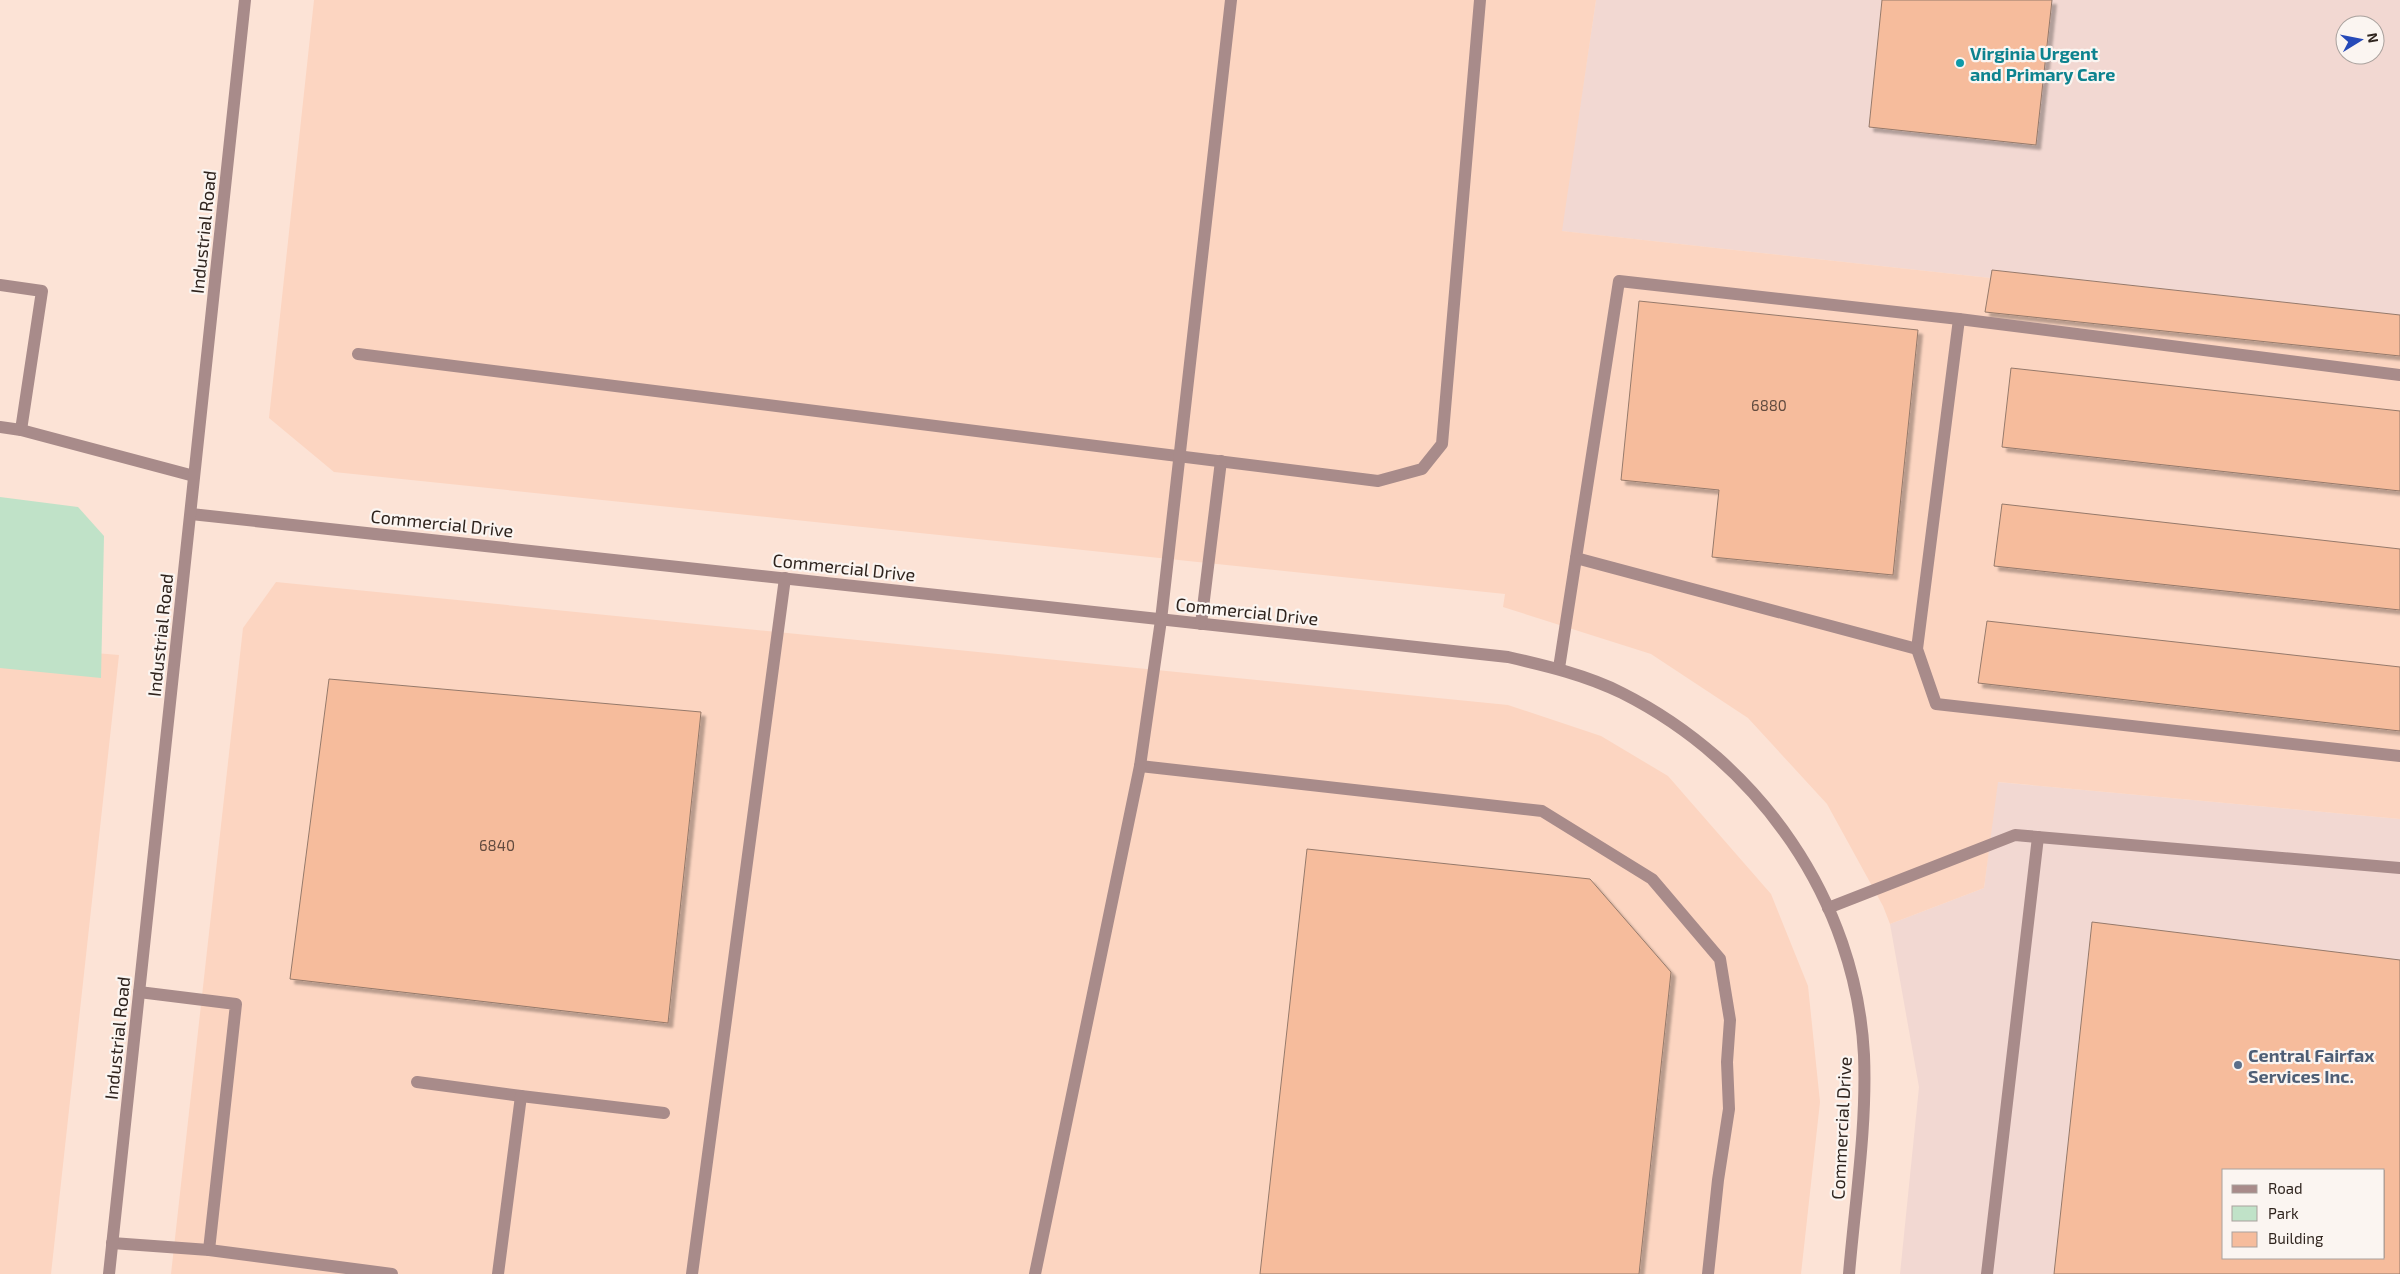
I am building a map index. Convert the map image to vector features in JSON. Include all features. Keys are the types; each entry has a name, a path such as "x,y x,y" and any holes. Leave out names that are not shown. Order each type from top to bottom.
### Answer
{"street":[{"name":"Industrial Road","path":"109,1274 245,0"},
{"path":"1035,1274 1140,766 1161,620 1178,455 1231,0"},
{"path":"358,354 1378,481 1422,469 1442,444 1480,0"},
{"path":"1559,668 1619,280 2400,375"},
{"path":"0,286 42,291 21,430"},
{"path":"1959,320 1917,649 1936,704 2400,756"},
{"path":"0,427 21,430 194,476"},
{"path":"1201,624 1221,461"},
{"name":"Commercial Drive","path":"191,514 1508,657 1559,668 1621,692 1668,718 1710,750 1749,787 1788,834 1815,880 1840,936 1855,987 1864,1055 1862,1122 1849,1274"},
{"path":"1576,558 1917,649"},
{"path":"692,1274 785,578"},
{"path":"1140,766 1542,811 1652,879 1720,959 1730,1020 1727,1062 1729,1109 1718,1180 1708,1274"},
{"path":"1828,908 2016,835 2400,868"},
{"path":"1987,1274 2038,838"},
{"path":"139,992 236,1004 209,1250"},
{"path":"417,1082 664,1113"},
{"path":"498,1274 520,1096"},
{"path":"112,1243 209,1250 392,1274"}],"shaded area":[{"path":"314,0 1596,0 1562,231 2400,323 2400,819 1998,782 1984,888 1890,924 1883,906 1827,804 1748,718 1651,654 1503,607 1505,594 334,472 269,418"},
{"path":"1596,0 2400,0 2400,323 1561,231"},
{"path":"276,582 1508,705 1601,736 1668,776 1771,894 1808,986 1820,1102 1801,1274 171,1274 243,628"},
{"path":"0,645 119,655 51,1274 0,1274"},
{"path":"1997,782 2400,819 2400,1274 1900,1274 1919,1087 1890,924 1984,888"}],"green space":[{"path":"0,497 78,507 104,536 101,678 0,668"}],"building":[{"name":"Virginia Urgent and Primary Care","path":"1882,0 2052,0 2036,145 1869,127"},
{"path":"1992,270 2400,315 2400,356 1985,312"},
{"path":"1639,301 1918,330 1893,575 1712,557 1719,490 1621,480"},
{"path":"2011,368 2400,411 2400,491 2002,447"},
{"path":"2002,504 2400,549 2400,610 1994,566"},
{"path":"1987,621 2400,667 2400,731 1978,683"},
{"path":"329,679 701,712 668,1023 290,979"},
{"path":"1307,849 1590,879 1671,972 1639,1274 1260,1274"},
{"name":"Central Fairfax Services Inc.","path":"2092,922 2400,960 2400,1274 2054,1274"}],"place":[{"name":"Virginia Urgent and Primary Care","path":"1960,63"},
{"name":"Central Fairfax Services Inc.","path":"2238,1065"}]}
